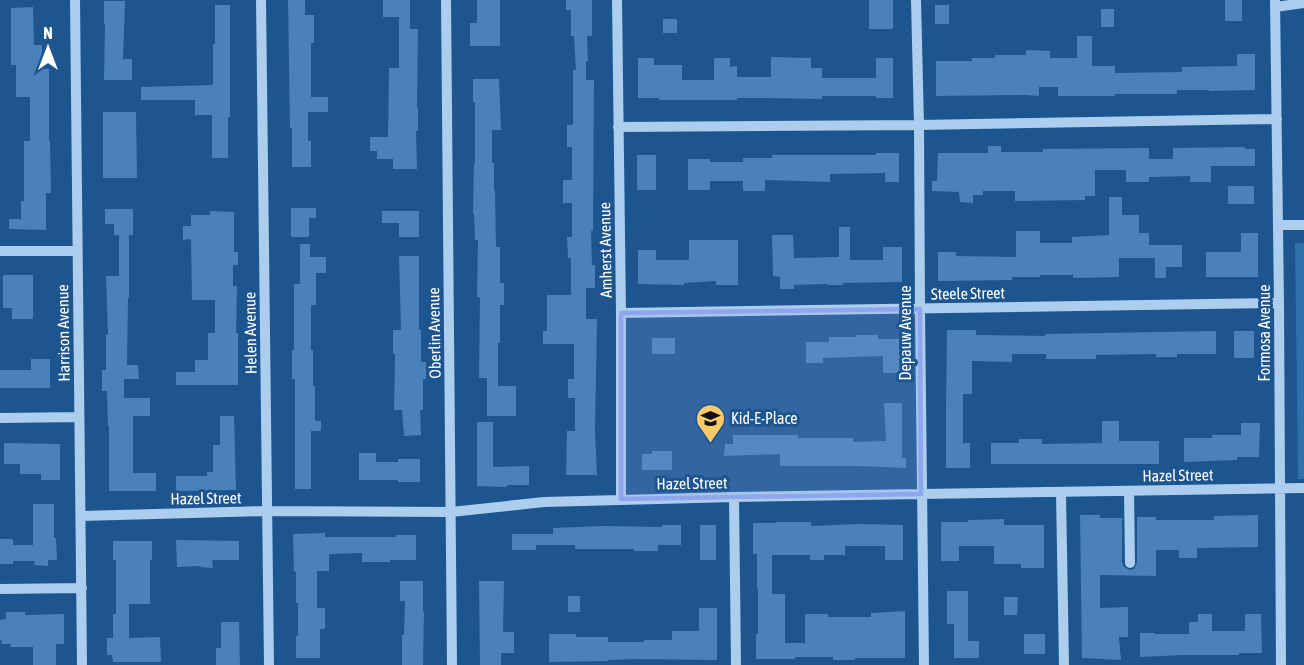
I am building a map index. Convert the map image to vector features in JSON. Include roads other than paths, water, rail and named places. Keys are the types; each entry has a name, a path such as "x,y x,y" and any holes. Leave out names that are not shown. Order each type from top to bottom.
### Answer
{"street":[{"name":"Harrison Avenue","path":"75,0 82,665"},
{"name":"Helen Avenue","path":"261,0 269,665"},
{"name":"Oberlin Avenue","path":"446,0 452,665"},
{"name":"Amherst Avenue","path":"617,0 621,499"},
{"name":"Depauw Avenue","path":"916,0 920,124 924,665"},
{"path":"1275,4 1304,3"},
{"name":"Formosa Avenue","path":"1275,4 1281,665"},
{"path":"618,127 1277,120"},
{"path":"1278,225 1304,225"},
{"path":"0,251 77,250"},
{"name":"Steele Street","path":"621,313 1279,303"},
{"path":"0,418 79,417"},
{"name":"Hazel Street","path":"81,516 268,511 451,512 544,502 621,499 1304,488"},
{"path":"1129,492 1130,563"},
{"path":"1061,493 1064,665"},
{"path":"734,497 736,665"},
{"path":"0,589 82,588"}],"place":[{"name":"Kid-E-Place","path":"710,444"}]}
